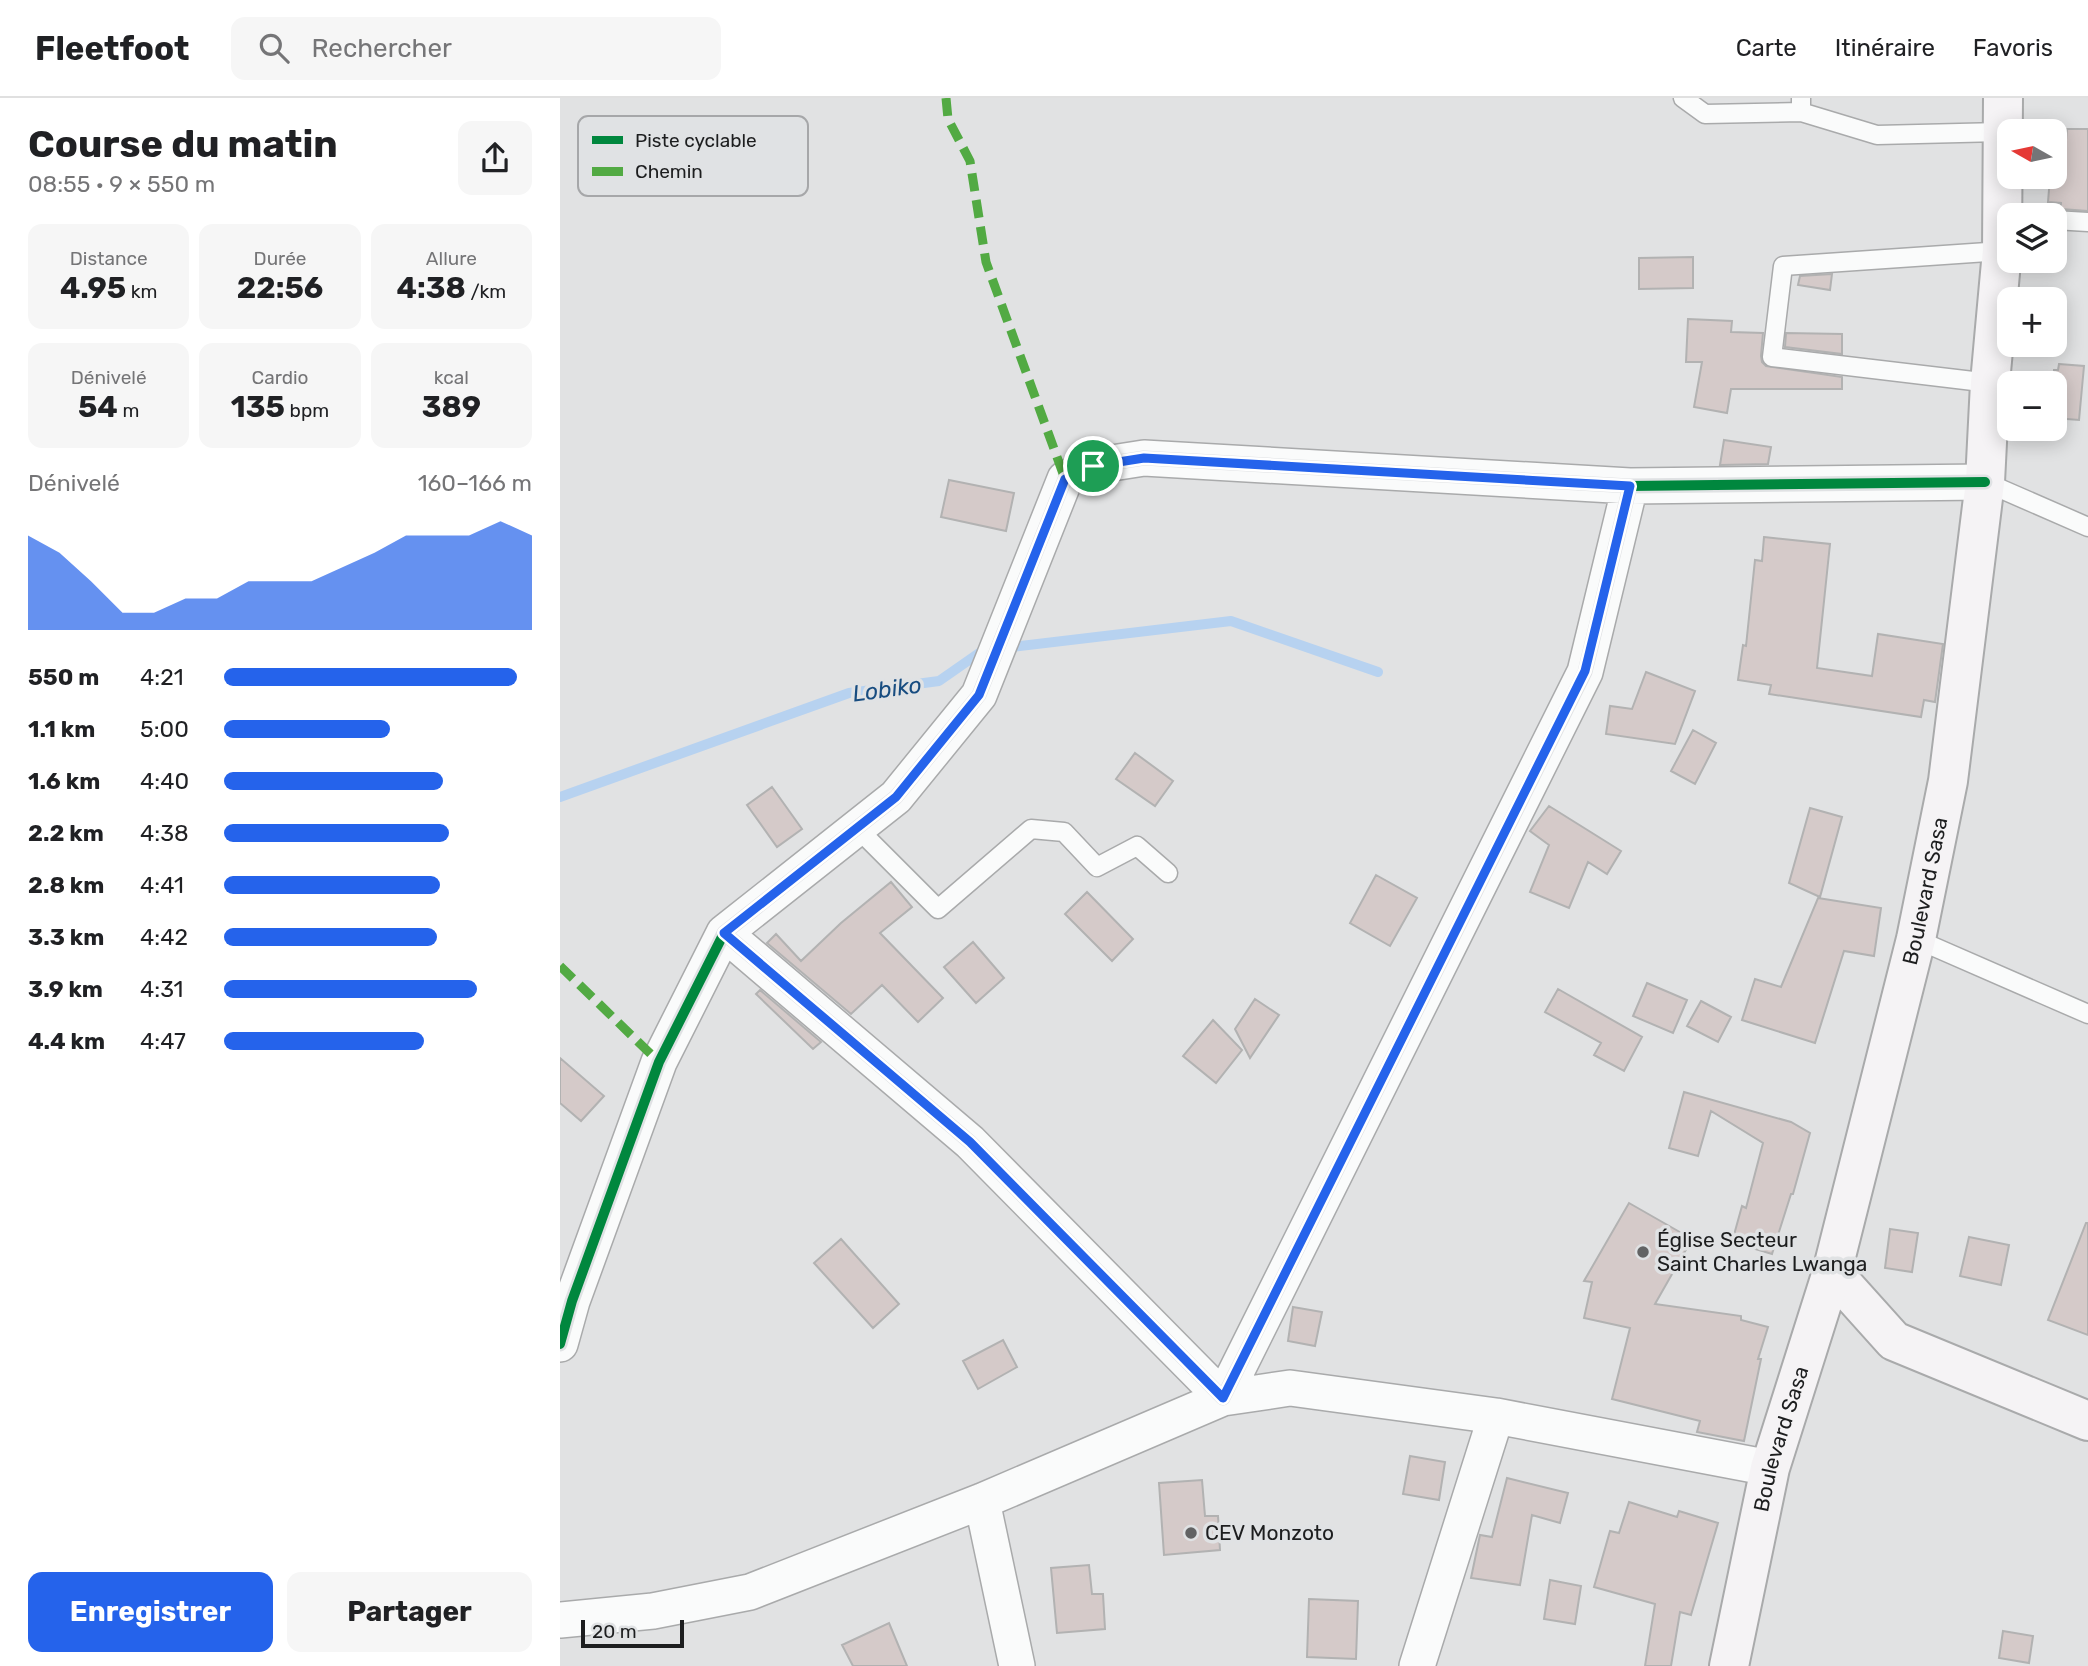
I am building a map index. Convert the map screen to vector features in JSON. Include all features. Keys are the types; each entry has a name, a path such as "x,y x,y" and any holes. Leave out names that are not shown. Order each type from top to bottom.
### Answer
{"street":[{"name":"Boulevard Sasa","path":"2002,115 2004,203"},
{"name":"Boulevard Sasa","path":"1729,1666 1770,1468 1832,1272 1916,939 1948,781 1985,482 1990,383 2001,273"},
{"path":"560,1345 566,1300 659,1062 724,933 896,797 979,695 1065,479 1093,466 1144,458 1630,486 1985,482"},
{"path":"1223,1398 1585,671 1630,486"},
{"path":"724,933 970,1142 1223,1398"},
{"path":"1832,1272 1894,1341 2088,1421"},
{"path":"560,1620 653,1611 750,1592 982,1501 1223,1398 1290,1388 1496,1416 1770,1468"},
{"path":"1417,1666 1496,1416"},
{"path":"982,1501 1017,1666"}],"lane":[{"path":"1683,98 1705,114 1801,105 1877,135 2002,115"},
{"path":"2067,221 2088,222"},
{"path":"1990,383 1773,357 1783,266 1997,230"},
{"path":"1985,482 2088,527"},
{"path":"857,828 938,909 1031,830 1064,832 1097,867 1137,846 1168,873"},
{"path":"1916,939 2088,1014"}],"building":[{"path":"2067,129 2088,129 2088,211 2067,209 2067,203 2048,202 2049,189 2067,189"},
{"path":"1693,257 1693,288 1639,289 1639,258"},
{"path":"1832,274 1830,290 1798,285 1800,276"},
{"path":"1688,319 1732,321 1731,332 1763,333 1761,356 1766,366 1842,377 1842,389 1731,389 1727,413 1694,407 1702,362 1686,362"},
{"path":"1786,333 1842,334 1842,354 1785,347"},
{"path":"2059,364 2084,366 2079,420 2067,419 2067,371 2054,371 2058,370"},
{"path":"1724,440 1771,447 1768,464 1720,465"},
{"path":"949,480 1014,493 1006,531 941,517"},
{"path":"1764,537 1830,544 1817,668 1872,676 1878,634 1943,644 1935,702 1924,700 1921,717 1769,694 1771,685 1738,680 1743,645 1746,646 1755,560 1762,561"},
{"path":"1646,672 1695,691 1675,744 1606,734 1610,706 1632,709"},
{"path":"1693,730 1716,743 1695,784 1671,771"},
{"path":"1135,753 1173,781 1155,806 1116,779"},
{"path":"772,787 802,829 777,847 747,805"},
{"path":"1549,806 1621,851 1607,874 1588,862 1569,908 1530,892 1549,845 1530,831"},
{"path":"1810,808 1842,817 1820,897 1789,883"},
{"path":"1376,875 1417,898 1390,946 1350,923"},
{"path":"891,882 912,907 880,933 943,998 918,1022 882,985 851,1014 767,943 776,934 801,961 841,923"},
{"path":"1087,892 1133,939 1112,961 1065,914"},
{"path":"1818,898 1881,908 1874,956 1844,951 1815,1043 1742,1020 1755,979 1781,987"},
{"path":"973,942 1004,978 976,1003 944,967"},
{"path":"1647,983 1687,1000 1673,1033 1633,1016"},
{"path":"1558,989 1642,1037 1624,1071 1594,1055 1601,1043 1545,1012"},
{"path":"760,990 821,1042 813,1049 756,994"},
{"path":"1255,999 1279,1015 1250,1058 1235,1029"},
{"path":"1701,1001 1731,1017 1718,1042 1687,1026"},
{"path":"1213,1020 1242,1050 1216,1083 1183,1056"},
{"path":"560,1058 604,1096 581,1121 560,1103"},
{"path":"1684,1092 1791,1122 1810,1133 1772,1254 1732,1242 1742,1206 1746,1208 1763,1143 1711,1111 1698,1156 1669,1148"},
{"path":"1629,1203 1692,1239 1655,1304 1741,1316 1741,1320 1768,1327 1758,1359 1761,1359 1744,1441 1697,1432 1700,1421 1612,1399 1630,1328 1584,1318 1592,1282 1584,1281"},
{"path":"2088,1223 2088,1335 2048,1320"},
{"path":"1890,1229 1918,1233 1912,1272 1885,1268"},
{"path":"1969,1237 2009,1245 2001,1285 1960,1276"},
{"path":"841,1239 899,1304 873,1328 814,1263"},
{"path":"1293,1307 1322,1312 1315,1346 1288,1341"},
{"path":"1003,1340 1017,1367 978,1389 963,1361"},
{"path":"1410,1456 1445,1462 1439,1500 1403,1494"},
{"path":"1507,1478 1568,1493 1560,1523 1532,1515 1520,1585 1471,1578 1480,1535 1492,1537"},
{"name":"CEV Monzoto","path":"1202,1480 1205,1516 1218,1516 1220,1550 1164,1555 1159,1483"},
{"path":"1629,1502 1677,1517 1679,1511 1718,1523 1691,1615 1680,1612 1671,1666 1645,1666 1655,1604 1594,1587 1610,1531 1619,1533"},
{"path":"1089,1565 1092,1594 1103,1594 1105,1629 1057,1633 1051,1568"},
{"path":"1550,1580 1581,1586 1575,1624 1544,1619"},
{"path":"1309,1599 1358,1601 1356,1659 1307,1657"},
{"path":"889,1623 907,1666 853,1666 842,1645"},
{"path":"2003,1631 2033,1636 2029,1663 1999,1658"}],"waterway":[{"name":"Lobiko","path":"1003,648 1231,621 1378,672"},
{"name":"Lobiko","path":"560,797 849,693 939,681 987,650"}],"marked path":[{"path":"946,98 948,119 970,161 986,262 1065,479"},
{"path":"560,966 659,1062"}],"cycle path":[{"path":"560,1344 572,1301 659,1062 724,933 896,797 979,695 1065,479 1093,466 1144,458 1630,486 1985,482"},
{"path":"724,933 970,1142 1223,1398 1585,672 1630,486"}],"place":[{"name":"Église Secteur Saint Charles Lwanga","path":"1643,1252"},
{"name":"CEV Monzoto","path":"1191,1533"}],"route":[{"path":"1144,458 1630,486 1585,671 1223,1398 970,1142 724,933 896,797 979,695 1065,479 1093,466 1144,458"}]}
